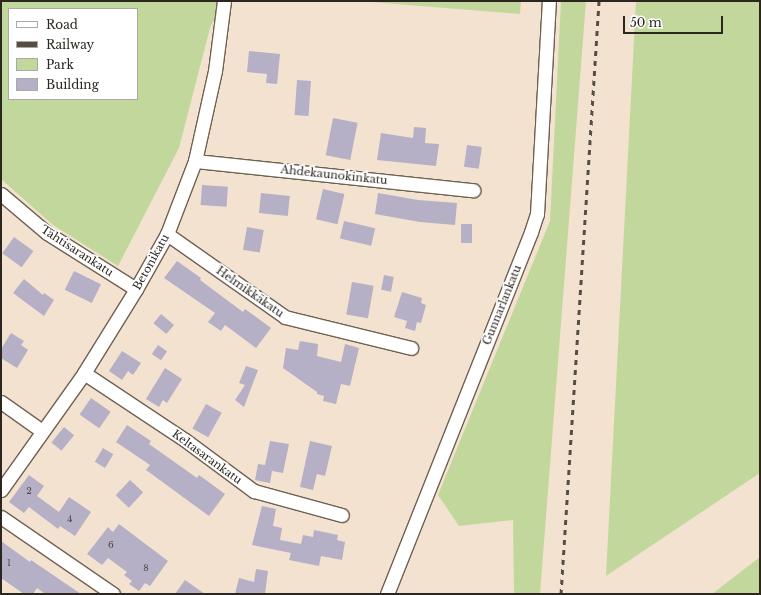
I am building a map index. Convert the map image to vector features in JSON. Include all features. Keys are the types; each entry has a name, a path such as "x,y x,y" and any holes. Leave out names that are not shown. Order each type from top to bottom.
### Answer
{"street":[{"name":"Betonikatu","path":"1,490 84,373 136,290 167,234 195,161 215,71 224,1"},
{"name":"Gunnarlankatu","path":"387,594 531,232 536,214 549,1"},
{"name":"Ahdekaunokinkatu","path":"195,161 473,190"},
{"name":"Tähtisarankatu","path":"1,194 47,233 136,290"},
{"name":"Helmikkäkatu","path":"167,234 285,317 411,348"},
{"name":"Keltasarankatu","path":"84,373 185,440 254,491 342,515"},
{"path":"1,402 42,431"},
{"path":"1,517 113,594"}],"green space":[{"path":"1,1 224,1 210,28 179,148 118,266 53,225 1,179"},
{"path":"359,1 521,1 520,14"},
{"path":"561,1 586,1 540,594 514,594 513,520 459,526 438,495 550,221"},
{"path":"636,1 760,1 760,473 606,576"},
{"path":"760,557 760,594 712,594"}],"building":[{"path":"249,51 280,54 277,84 266,83 267,74 247,72"},
{"path":"297,80 311,81 309,116 295,115"},
{"path":"333,118 358,123 350,160 326,155"},
{"path":"414,127 426,128 425,143 439,144 436,166 377,160 381,133 413,138"},
{"path":"467,145 482,147 479,169 464,167"},
{"path":"202,185 228,187 227,207 201,205"},
{"path":"323,189 344,194 337,224 316,219"},
{"path":"261,193 290,196 288,216 259,213"},
{"path":"378,193 418,200 457,203 455,225 420,222 375,214"},
{"path":"344,221 375,228 371,246 340,239"},
{"path":"461,224 472,224 472,243 461,243"},
{"path":"247,227 264,230 260,253 243,250"},
{"path":"14,237 33,251 22,267 2,253"},
{"path":"177,261 201,278 200,280 243,312 245,309 271,328 256,348 225,325 221,331 208,322 215,313 164,278"},
{"path":"74,271 101,284 92,303 65,290"},
{"path":"384,275 394,277 391,292 381,290"},
{"path":"24,279 43,295 44,293 54,300 44,316 13,293"},
{"path":"352,282 374,286 368,318 346,314"},
{"path":"402,292 422,298 421,303 426,305 421,323 417,322 415,331 405,328 407,321 394,317"},
{"path":"161,314 174,325 166,334 153,323"},
{"path":"11,333 24,341 21,345 28,350 17,368 1,358 1,349"},
{"path":"300,341 318,344 317,356 341,362 345,344 359,348 350,386 341,384 336,404 323,401 324,396 317,394 317,392 283,368 286,348 298,350"},
{"path":"158,345 167,351 161,360 152,354"},
{"path":"122,351 141,363 133,375 128,371 122,380 109,371"},
{"path":"246,366 258,370 244,407 235,400 245,385 239,383"},
{"path":"165,368 182,379 167,403 163,400 159,407 146,399"},
{"path":"91,398 111,412 99,428 80,414"},
{"path":"206,404 222,413 208,437 192,428"},
{"path":"127,425 151,441 149,444 197,478 199,475 225,494 209,516 146,470 150,465 116,442"},
{"path":"64,427 74,435 62,451 51,443"},
{"path":"270,441 289,444 283,473 272,471 270,483 255,480 258,464 265,465"},
{"path":"310,441 332,446 325,476 317,474 313,490 300,487"},
{"path":"103,448 113,454 105,468 95,462"},
{"path":"29,475 44,486 37,496 59,512 69,497 91,512 75,536 60,526 58,529 29,507 24,513 9,502"},
{"path":"130,480 143,492 129,508 116,495"},
{"path":"262,506 276,509 273,526 282,528 280,540 301,544 303,535 313,537 314,530 338,535 337,540 345,542 342,560 321,556 319,566 289,560 291,553 252,545"},
{"path":"119,524 168,561 150,586 145,583 139,591 129,584 132,581 124,575 127,572 108,558 102,565 87,554 108,527 113,532"},
{"path":"1,541 30,562 31,560 81,594 45,594 37,588 33,594 24,594 1,578"},
{"path":"256,569 268,571 265,594 235,594 239,578 254,582"},
{"path":"185,580 205,594 175,594"}],"railway":[{"path":"561,594 599,1"}]}
